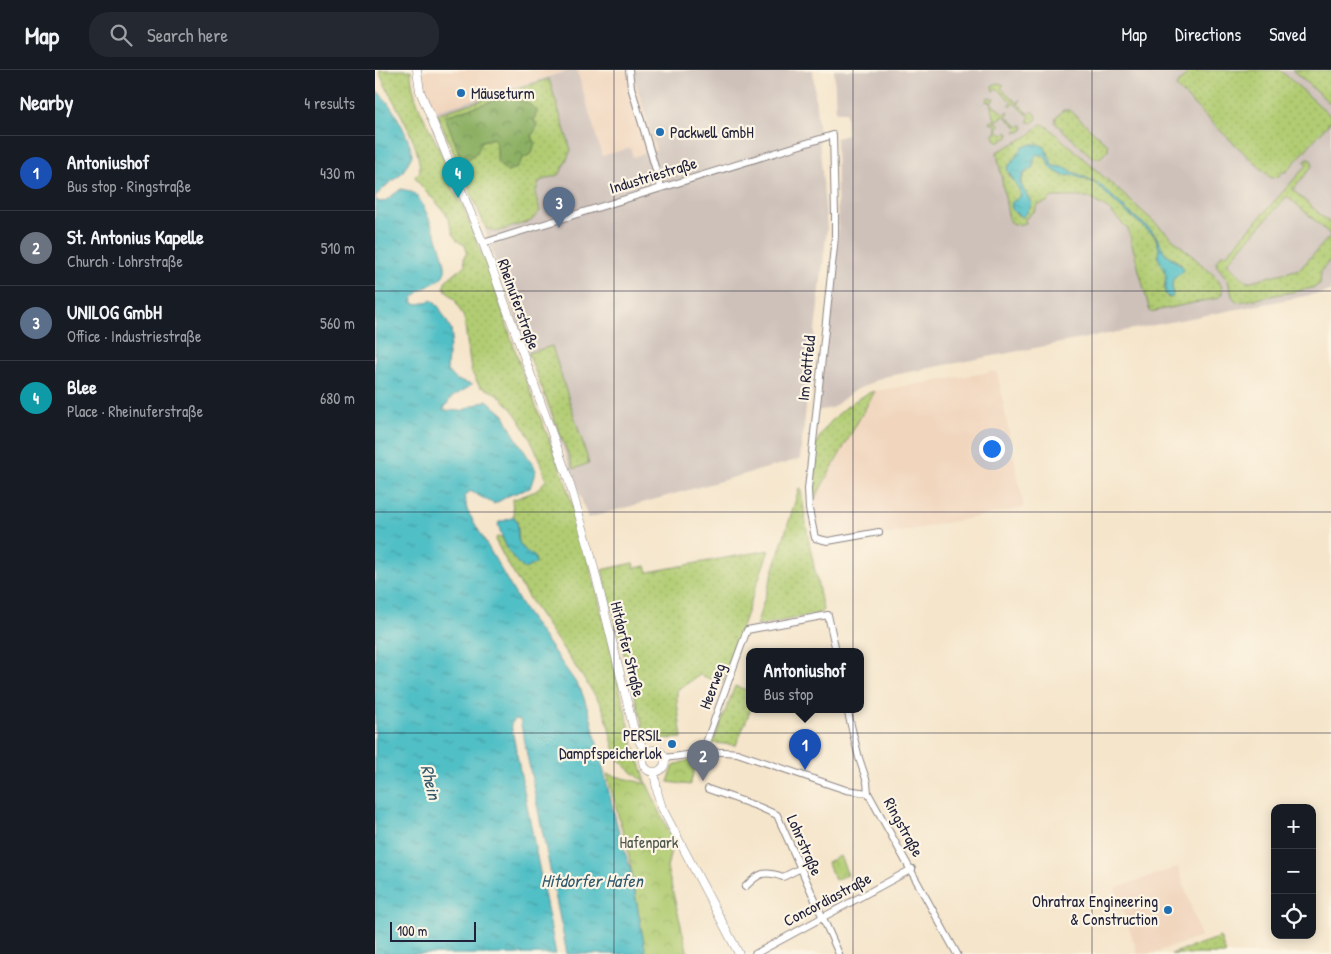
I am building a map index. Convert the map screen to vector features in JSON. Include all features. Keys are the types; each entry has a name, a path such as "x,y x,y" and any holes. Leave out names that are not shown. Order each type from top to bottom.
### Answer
{"street":[{"name":"Rheinuferstraße","path":"417,70 420,91 483,243 567,475 589,550"},
{"path":"629,70 631,87 661,187"},
{"name":"Industriestraße","path":"483,243 833,135"},
{"name":"Im Rottfeld","path":"833,135 835,237 811,446 808,489 809,509 815,538 828,541 879,532"},
{"name":"Hitdorfer Straße","path":"589,550 633,726 646,753"},
{"name":"Heerweg","path":"703,752 747,630 828,615 834,648"},
{"path":"848,713 869,793"},
{"path":"655,749 662,752 665,758 665,766 662,769 654,772 647,770 644,766 643,757 646,753 655,749"},
{"name":"Ringstraße","path":"665,758 703,752 721,751 737,753 846,790 869,793 957,954"},
{"path":"654,772 662,808 739,954"},
{"name":"Lohrstraße","path":"708,788 759,806 777,815 839,954"},
{"path":"745,886 756,876 763,873 770,872 783,876 801,868"},
{"name":"Concordiastraße","path":"755,954 912,869"}],"shaded area":[{"name":"Mäuseturm","path":"424,70 571,70 435,111 435,108 432,109 424,87"},
{"path":"571,70 577,70 602,156 630,148 633,157 656,150 632,70 813,70 827,229 800,459 588,518 485,228 435,111"},
{"path":"577,70 632,70 656,150 633,157 630,148 602,157"},
{"path":"834,70 1331,70 1331,291 883,377 852,392 832,408 817,411 838,238 836,138 847,135 846,112 836,112"},
{"path":"997,371 1024,508 822,547 814,500 875,391"},
{"path":"1178,867 1201,937 1150,954 1138,954 1115,888"}],"green space":[{"path":"379,70 411,70 414,93 422,115 443,157 452,187 462,203 491,277 521,368 565,480 596,588 632,740 647,784 620,760 614,748 606,717 600,703 532,603 495,540 497,537 502,537 508,550 535,557 519,543 517,520 514,517 512,500 536,491 546,480 528,434 514,412 498,395 480,387 471,371 464,318 455,300 444,288 445,281 465,265 464,258 467,252 465,245 460,243 454,236 445,213 415,176 420,171 414,143"},
{"path":"1191,70 1280,70 1330,115 1331,121 1286,172 1282,172 1278,177 1271,178 1177,88 1176,86"},
{"path":"1292,70 1331,70 1331,104"},
{"path":"549,79 571,150 560,174 540,181 535,193 540,211 531,221 496,232 486,228 437,114","holes":["534,120 537,126 531,136 532,153 522,159 517,168 497,148 494,138 482,141"]},
{"path":"998,83 1004,85 1001,88 1017,103 1021,100 1018,104 1029,114 1033,111 1037,119 1032,123 1027,121 1030,117 1014,103 1011,107 1012,102 997,88 993,91 992,86"},
{"path":"505,97 526,102 537,110 534,120 537,126 532,136 535,142 532,153 522,159 517,168 506,171 497,161 497,148 494,138 482,141 475,154 462,161 445,116"},
{"path":"988,97 994,99 991,103 1004,114 1008,111 1009,113 1006,116 1019,127 1022,124 1024,128 1021,132 1015,132 1018,128 1004,116 996,121 1000,125 997,129 1003,135 1007,131 1009,133 1008,137 1000,142 996,140 993,134 997,133 995,123 990,124 990,122 995,120 990,101 986,102"},
{"path":"1063,110 1070,110 1108,145 1108,150 1100,158 1093,158 1055,123 1056,118"},
{"path":"1041,124 1048,127 1217,278 1222,288 1220,296 1218,298 1150,312 1128,229 1108,209 1088,197 1052,197 1047,202 1037,205 1035,211 1025,218 1026,223 1017,224 1011,222 1009,220 997,152 1028,136","holes":["1048,152 1051,164 1067,168 1096,182 1151,230 1156,236 1165,253 1181,264 1181,273 1173,280 1172,296 1170,298 1168,298 1164,289 1166,276 1158,257 1159,248 1155,236 1095,183 1073,175 1062,175 1052,169 1045,156 1038,154 1034,158 1034,164 1025,173 1021,181 1023,189 1030,200 1018,216 1014,212 1011,206 1020,197 1021,193 1009,175 1008,166 1017,157"]},
{"path":"1308,159 1311,160 1313,165 1293,190 1331,224 1331,235 1331,259 1321,271 1320,284 1313,288 1240,302 1236,301 1232,296 1228,280 1216,262 1223,253 1226,255 1307,165 1304,162","holes":["1287,196 1331,235 1300,269 1247,282 1227,263"]},
{"path":"552,346 589,463 574,469 528,353"},
{"path":"875,391 814,500 814,459 819,437 840,412 858,398"},
{"path":"799,489 801,489 808,537 823,610 821,613 756,626"},
{"path":"769,550 722,683 700,675 677,690 682,738 650,739 643,727 602,570 633,563 635,568 646,566 648,572"},
{"path":"735,686 746,690 746,713 749,713 736,745 713,743"},
{"path":"698,757 690,785 668,782 674,765"},
{"name":"Hafenpark","path":"607,774 647,784 673,840 667,868 688,954 645,954 629,856"},
{"path":"840,856 848,875 835,880 827,862"},
{"path":"1220,937 1226,954 1171,954"}],"water":[{"path":"375,90 387,101 399,120 408,140 412,156 402,173 375,197"},
{"path":"1032,144 1045,147 1053,166 1067,168 1099,184 1151,230 1156,236 1165,253 1183,267 1184,270 1173,280 1173,296 1170,298 1165,294 1166,276 1158,257 1159,248 1155,236 1095,183 1073,175 1062,175 1052,169 1045,156 1038,154 1034,158 1033,167 1024,173 1020,183 1032,204 1022,217 1014,212 1011,206 1012,202 1020,197 1021,193 1007,169 1023,147"},
{"path":"401,189 418,197 435,234 445,265 443,276 418,293 412,302 420,304 432,300 439,307 451,329 452,338 448,353 447,371 457,380 472,385 451,398 443,410 461,411 487,400 504,415 536,470 530,488 510,495 494,504 470,491 465,497 467,510 523,608 581,690 590,715 619,833 631,871 646,954 567,954 520,720 516,719 511,724 556,954 375,954 375,197 380,202 385,201"},
{"path":"514,517 517,523 520,544 535,557 536,563 525,569 511,555 498,524 500,521"}],"place":[{"name":"Mäuseturm","path":"461,93"},
{"name":"Packwell GmbH","path":"660,132"},
{"name":"Blee","path":"458,198"},
{"name":"UNILOG GmbH","path":"559,228"},
{"name":"PERSIL Dampfspeicherlok","path":"672,744"},
{"name":"Antoniushof","path":"805,770"},
{"name":"St. Antonius Kapelle","path":"703,781"},
{"name":"Ohratrax Engineering & Construction","path":"1168,910"}],"water label":[{"name":"Rhein","path":"431,782"},
{"name":"Hitdorfer Hafen","path":"592,880"}]}
